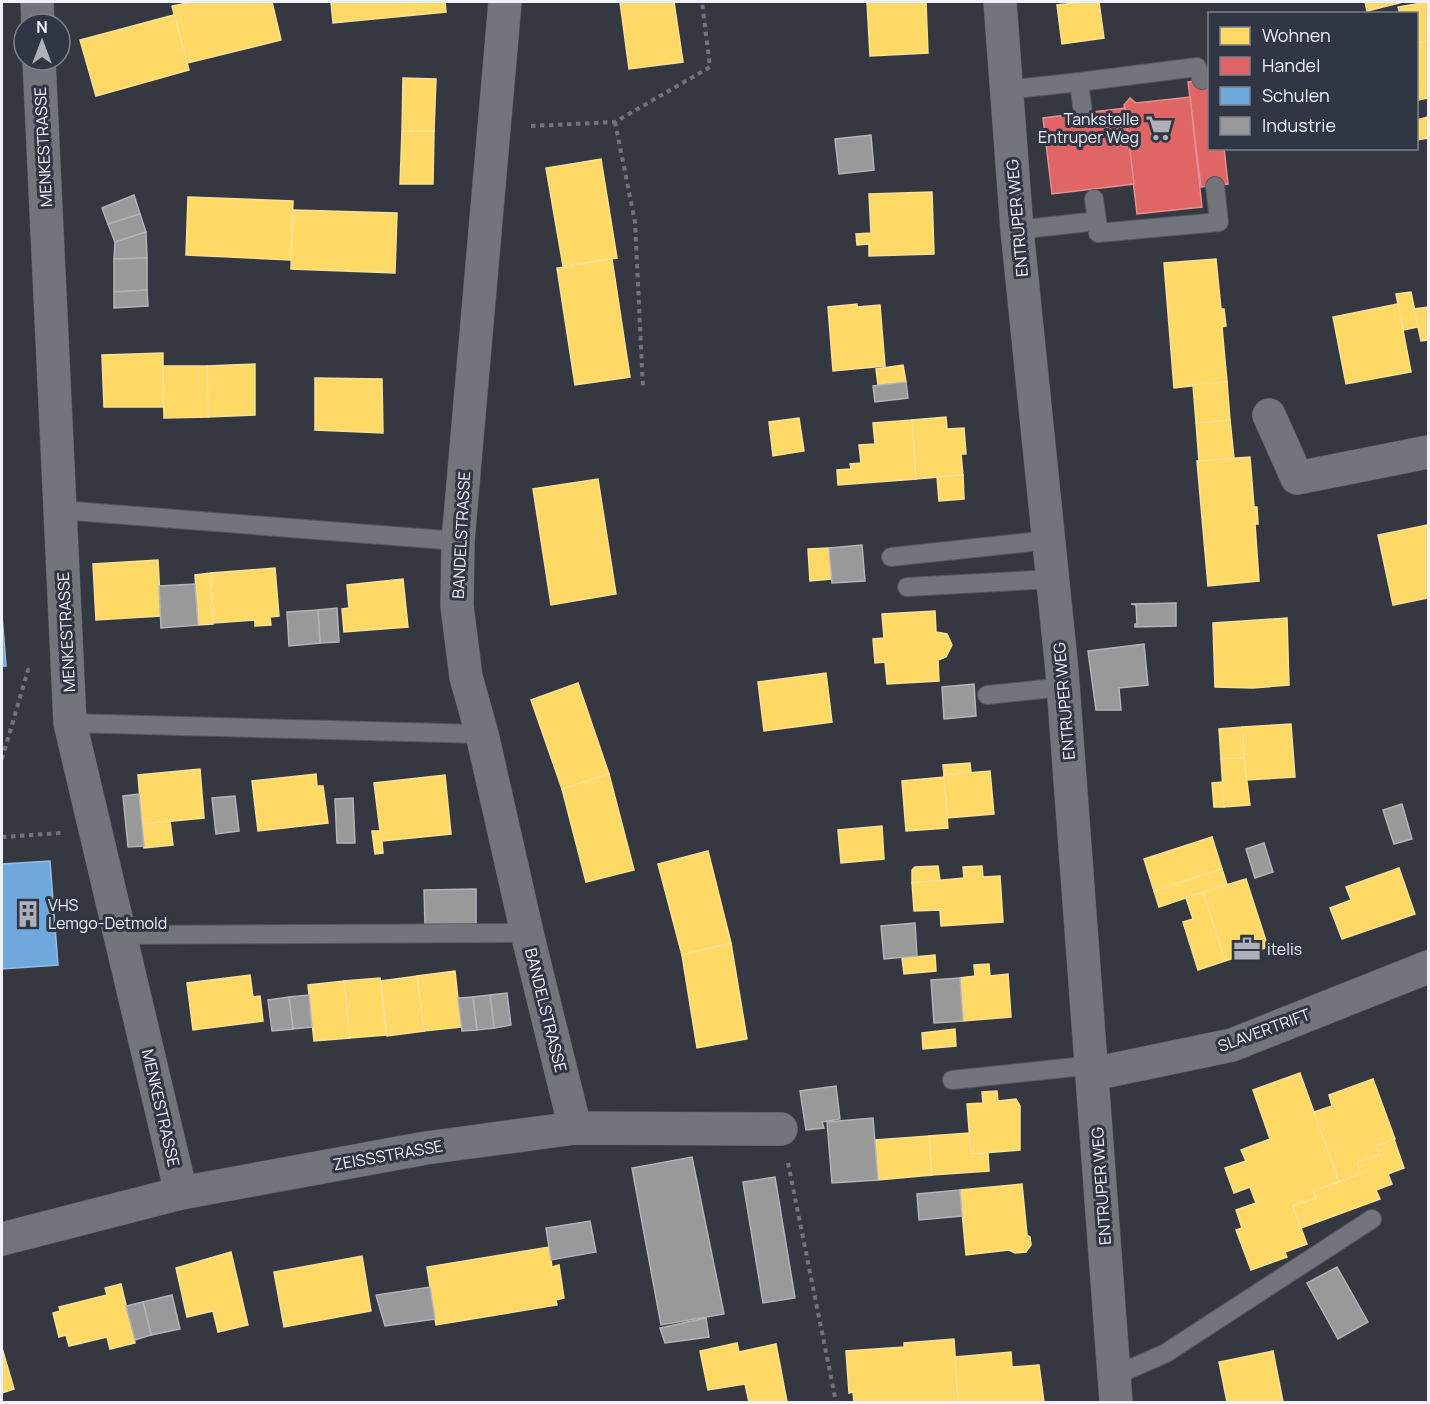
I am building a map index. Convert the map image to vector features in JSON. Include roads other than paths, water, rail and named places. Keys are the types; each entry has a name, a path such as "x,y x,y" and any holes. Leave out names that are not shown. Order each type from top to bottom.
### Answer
{"street":[{"name":"BANDELSTRASSE","path":"505,2 458,541 457,606 466,677 482,734 527,933 575,1128"},
{"name":"ENTRUPER WEG","path":"1000,2 1017,230 1063,687 1115,1389"},
{"name":"MENKESTRASSE","path":"40,72 70,723 122,935 181,1193"},
{"path":"1269,415 1297,478 1428,452"},
{"name":"SLAVERTRIFT","path":"1093,1069 1232,1045 1428,967"},
{"name":"ZEISSSTRASSE","path":"2,1239 181,1193 426,1148 575,1128 781,1130"}],"lane":[{"path":"1006,90 1197,67 1202,80"},
{"path":"1079,81 1083,113"},
{"path":"1094,199 1098,233 1219,222 1215,186"},
{"path":"1017,230 1097,221"},
{"path":"60,510 458,541"},
{"path":"891,557 1050,540"},
{"path":"907,587 1053,579"},
{"path":"987,695 1063,687"},
{"path":"70,723 482,734"},
{"path":"122,935 527,933"},
{"path":"952,1080 1093,1069"},
{"path":"1115,1389 1166,1353 1372,1219"}],"place":[{"name":"Tankstelle Entruper Weg","path":"1159,128"},
{"name":"VHS Lemgo-Detmold","path":"28,914"},
{"name":"itelis","path":"1247,949"}]}
